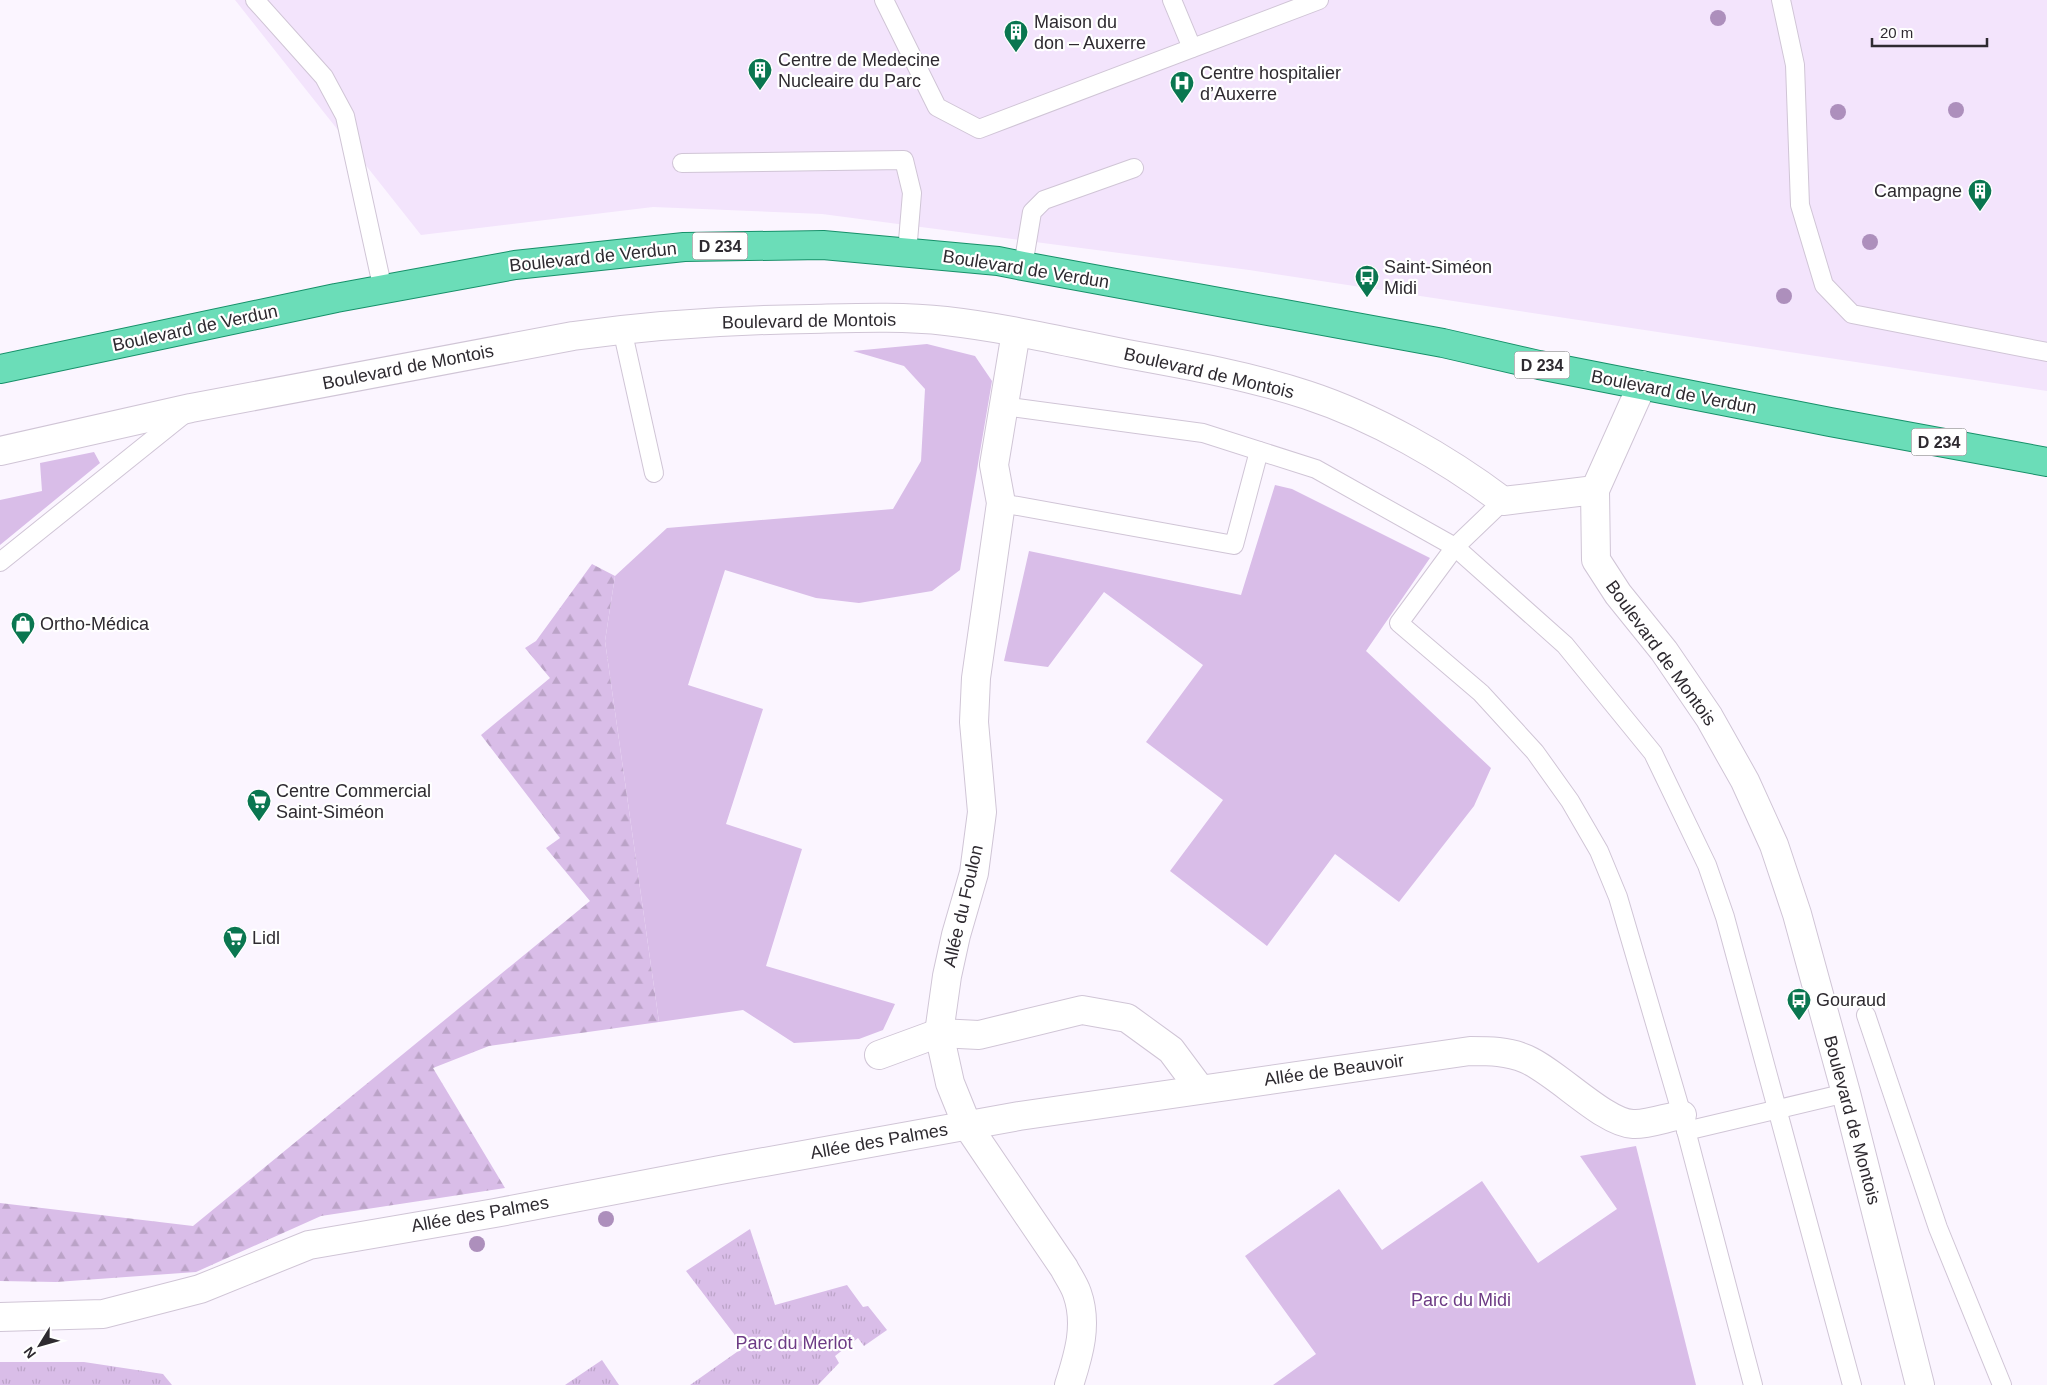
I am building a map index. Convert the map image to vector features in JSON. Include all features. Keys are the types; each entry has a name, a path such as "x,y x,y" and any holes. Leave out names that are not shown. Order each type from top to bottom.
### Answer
{"main road":[{"name":"Boulevard de Verdun","path":"0,370 383,290 515,265 684,247 823,245 998,261 1443,343 1642,385 2047,462"}],"street":[{"name":"Boulevard de Montois","path":"0,451 192,408 537,342 622,329 749,320 854,318 945,321 1016,332 1235,375 1308,395 1384,427 1480,484 1502,501"},
{"name":"Allée du Foulon","path":"1016,332 994,465 1001,503 976,678 974,722 982,812 974,874 954,943 939,1032 950,1083 968,1125 1064,1268 1077,1293 1083,1323 1080,1351 1069,1385"},
{"name":"Boulevard de Montois","path":"1642,385 1595,490 1596,560 1618,594 1664,651 1709,717 1745,781 1774,845 1797,914 1846,1093 1920,1385"},
{"path":"1502,501 1595,490"},
{"path":"879,1055 939,1032 979,1035 1082,1010 1127,1018 1171,1050 1200,1089"},
{"name":"Allée de Beauvoir","path":"968,1125 1200,1089 1470,1051 1501,1052 1526,1059 1550,1072 1616,1121 1634,1124 1684,1123"},
{"name":"Allée des Palmes","path":"0,1317 103,1314 200,1289 309,1244 495,1212 968,1125"}],"lane":[{"path":"256,0 324,77 345,116 383,290"},
{"path":"884,0 938,108 979,129 1319,0"},
{"path":"1172,0 1192,48"},
{"path":"1781,0 1795,65 1800,205 1824,285 1852,314 2047,352"},
{"path":"682,163 904,160 912,193 907,253"},
{"path":"1023,266 1032,212 1044,200 1134,168"},
{"path":"622,329 654,472"},
{"path":"1003,406 1203,434 1316,469 1455,547 1565,645 1653,753 1707,865 1725,917 1852,1385"},
{"path":"0,562 192,408"},
{"path":"1001,503 1234,545 1259,451"},
{"path":"1502,501 1455,547 1398,623 1481,693 1535,752 1570,801 1599,852 1618,897 1684,1123 1753,1385"},
{"path":"1866,1015 1938,1228 2002,1385"},
{"path":"1684,1123 1778,1108 1846,1093"}],"shaded area":[{"name":"Centre hospitalier d’Auxerre","path":"235,0 2047,0 2047,391 1249,270 822,214 653,207 421,235"}],"green space":[{"path":"927,344 975,356 992,381 960,570 932,591 859,603 816,598 725,570 688,685 763,709 726,824 802,849 766,966 895,1004 883,1030 859,1039 794,1043 743,1010 659,1022 605,641 615,576 667,528 893,509 921,461 925,389 904,366 853,351"},
{"path":"94,452 100,463 0,545 0,500 42,491 40,463"},
{"path":"1275,485 1292,489 1430,558 1366,651 1491,768 1474,806 1399,902 1335,854 1267,946 1170,871 1223,800 1146,742 1203,665 1104,592 1048,667 1004,661 1029,551 1241,595"},
{"path":"592,564 615,576 605,641 659,1022 489,1046 433,1068 505,1188 321,1216 196,1272 56,1282 0,1281 0,1203 193,1226 590,901 546,848 560,838 481,735 550,678 525,648 536,641"},
{"name":"Parc du Midi","path":"1636,1146 1696,1385 1273,1385 1316,1354 1245,1256 1339,1189 1382,1250 1482,1181 1538,1263 1617,1209 1580,1156"},
{"name":"Parc du Merlot","path":"750,1229 775,1305 847,1285 863,1307 868,1306 887,1330 864,1346 858,1338 835,1356 839,1363 818,1385 690,1385 744,1347 686,1271"},
{"path":"602,1360 619,1385 565,1385"},
{"path":"0,1362 84,1362 163,1374 172,1385 0,1385"}],"place":[{"name":"Maison du don – Auxerre","path":"1016,53"},
{"name":"Centre de Medecine Nucleaire du Parc","path":"760,91"},
{"name":"Centre hospitalier d’Auxerre","path":"1182,104"},
{"name":"Campagne","path":"1980,212"},
{"name":"Saint-Siméon Midi","path":"1367,298"},
{"name":"Ortho-Médica","path":"23,645"},
{"name":"Centre Commercial Saint-Siméon","path":"259,822"},
{"name":"Lidl","path":"235,959"},
{"name":"Gouraud","path":"1799,1021"}]}
